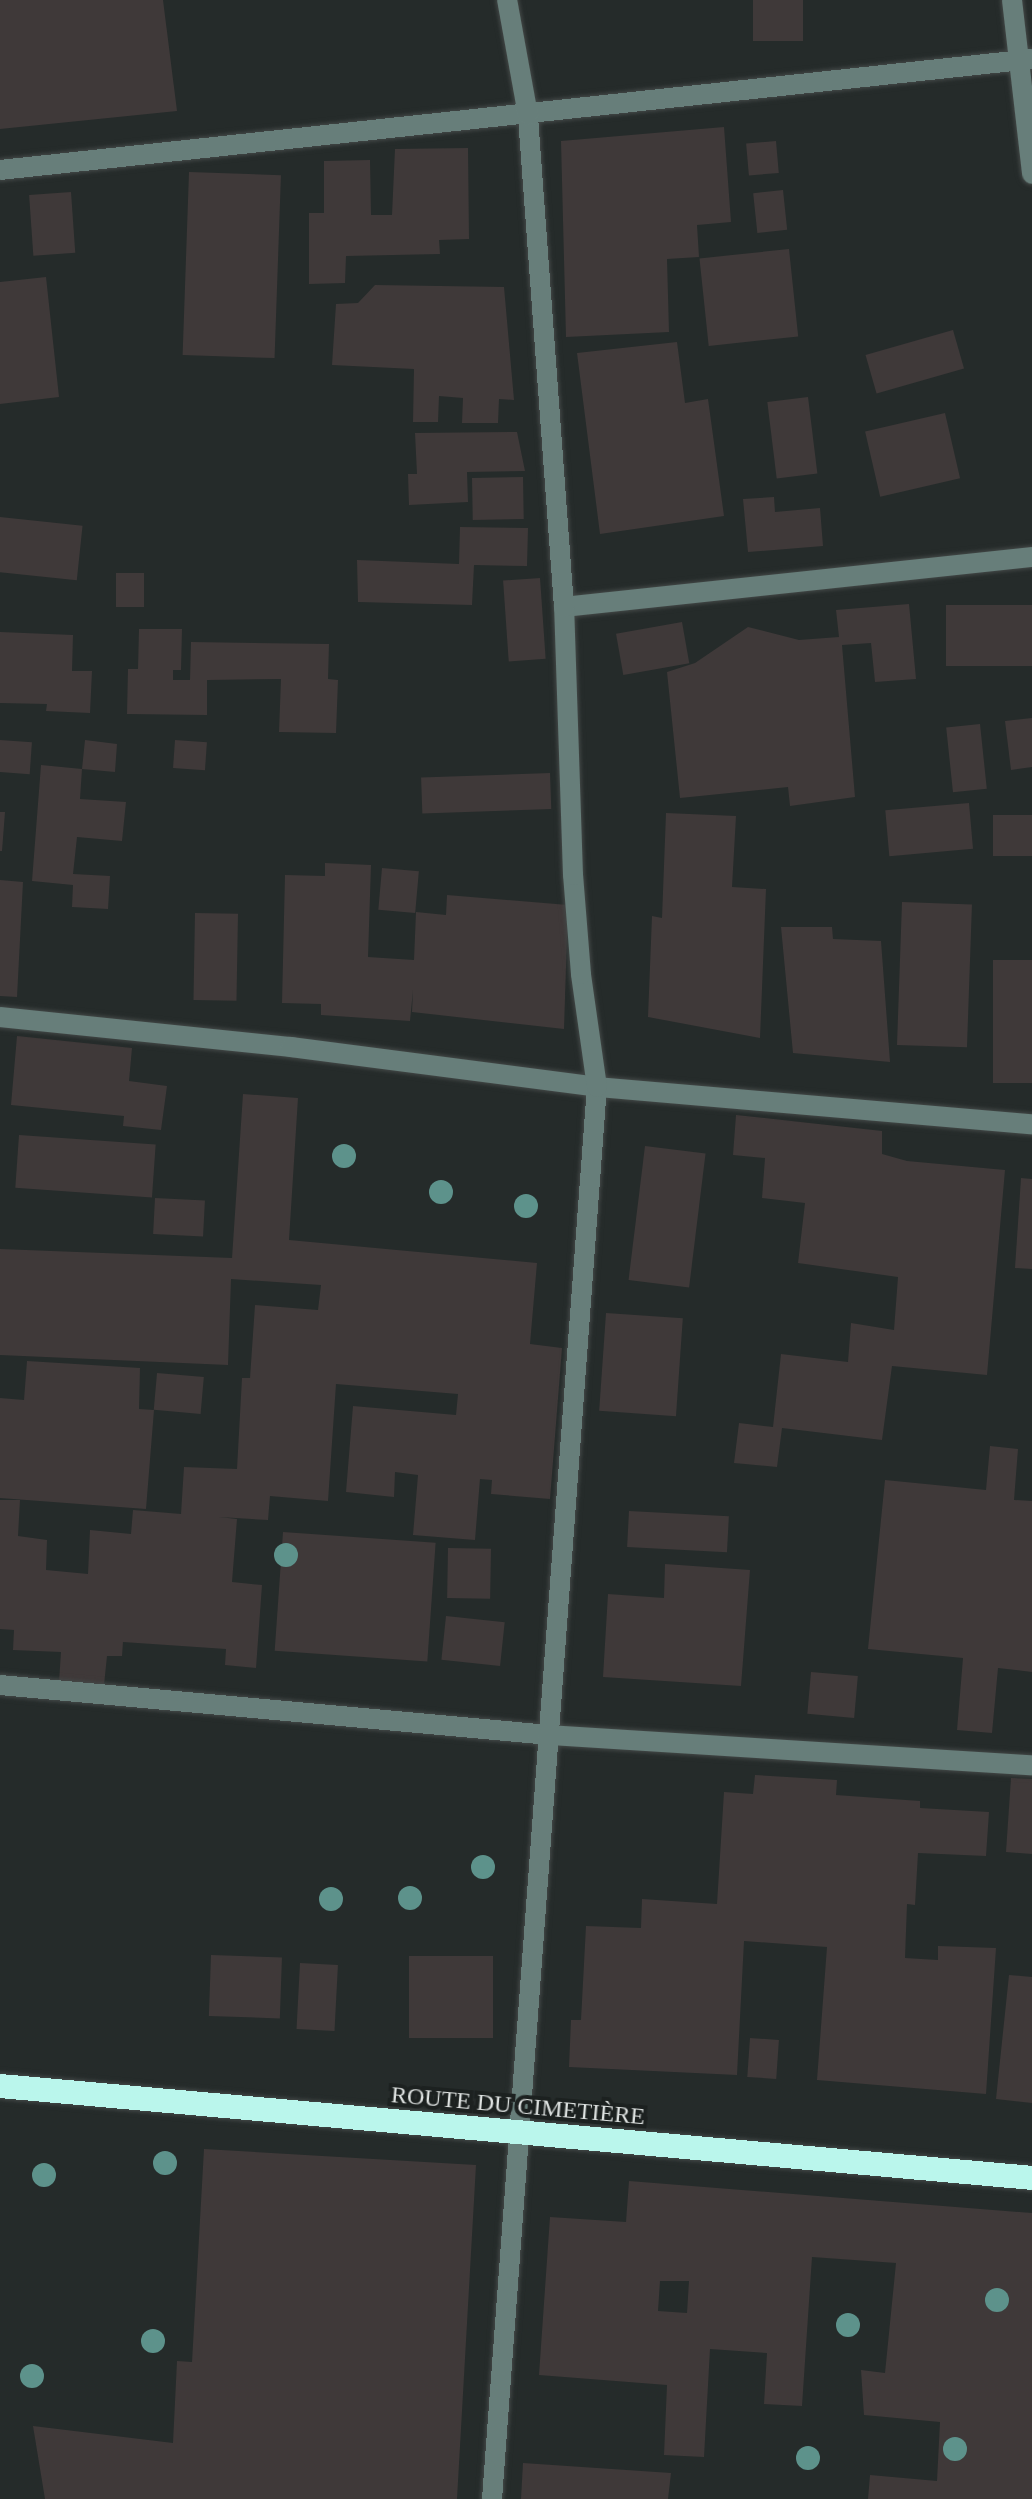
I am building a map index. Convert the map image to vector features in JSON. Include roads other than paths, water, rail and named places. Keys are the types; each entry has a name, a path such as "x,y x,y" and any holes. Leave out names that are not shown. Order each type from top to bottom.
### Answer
{"highway":[{"name":"ROUTE DU CIMETIÈRE","path":"0,2086 519,2135 1032,2178"}],"street":[{"path":"492,2499 597,1087 581,974 573,875 564,607 528,115 507,0"},
{"path":"1012,0 1025,60 1032,174"},
{"path":"0,170 1025,60"},
{"path":"564,607 1032,557"},
{"path":"0,1017 291,1047 597,1087 1032,1124"},
{"path":"0,1685 549,1735 1032,1765"}]}
